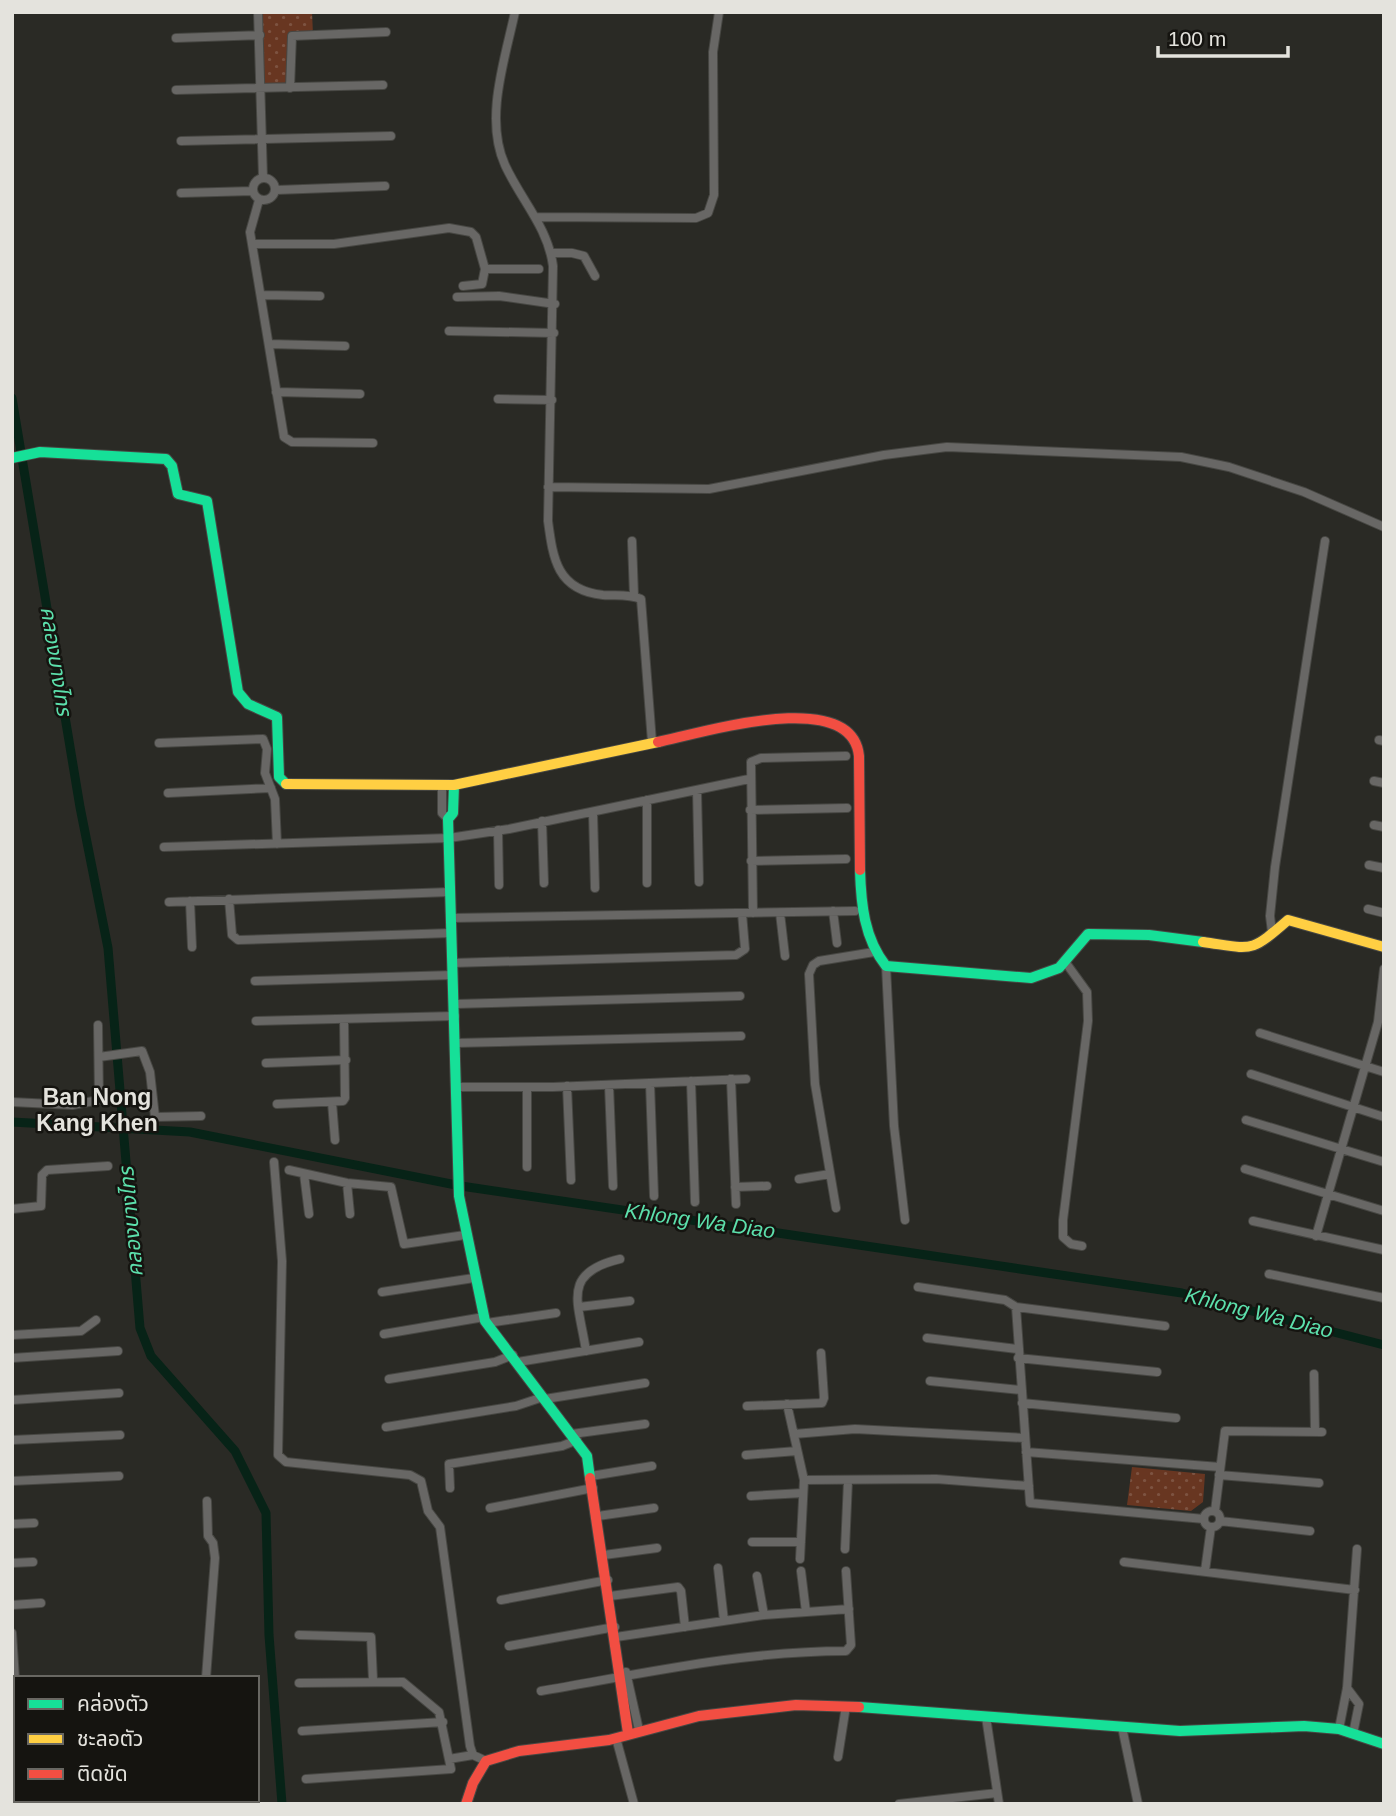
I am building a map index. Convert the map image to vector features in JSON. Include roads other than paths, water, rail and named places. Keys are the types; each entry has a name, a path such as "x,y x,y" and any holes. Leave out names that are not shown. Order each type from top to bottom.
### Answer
{"street":[{"path":"258,12 264,140 263,178"},
{"path":"514,12 497,105 498,147 552,253 555,304 548,521 554,561 562,575 587,592 641,599 644,609 652,742"},
{"path":"536,218 696,218 708,213 713,195 713,52 719,12"},
{"path":"290,88 292,36 386,32"},
{"path":"177,38 260,34"},
{"path":"176,90 383,85"},
{"path":"181,141 391,136"},
{"path":"263,178 274,184 276,190"},
{"path":"253,191 255,183 263,178"},
{"path":"276,190 385,186"},
{"path":"260,200 270,199 276,190"},
{"path":"181,193 253,191"},
{"path":"253,191 260,200"},
{"path":"260,200 252,220 252,244 276,392 287,441 373,443"},
{"path":"252,244 334,244 449,228 471,232 476,237 485,269 482,284 463,286"},
{"path":"552,253 584,256 596,276"},
{"path":"485,269 538,269"},
{"path":"262,295 320,296"},
{"path":"457,297 499,296 555,304"},
{"path":"449,331 554,333"},
{"path":"269,344 345,346"},
{"path":"276,392 360,394"},
{"path":"498,399 552,400"},
{"path":"548,487 709,489 884,455 947,447 1168,457 1205,460 1230,467 1304,492 1384,527"},
{"path":"12,458 38,453 166,459 172,466 175,489 183,496 203,498 209,507 238,692 248,704 276,717 280,781 327,786 454,785 652,742 789,718 814,719 845,729 852,735 858,749 859,888 874,952 886,966 894,1126 905,1220"},
{"path":"632,541 634,596"},
{"path":"1272,932 1270,916 1275,867 1325,541"},
{"path":"159,743 263,739 267,749 265,773 275,799 277,844"},
{"path":"753,913 749,769 755,760 846,756"},
{"path":"164,847 449,838 593,812 749,779"},
{"path":"442,785 442,813 448,820 449,838 459,1196 465,1236 485,1320 587,1456 620,1664 634,1732"},
{"path":"448,820 453,813 454,785"},
{"path":"168,793 271,788"},
{"path":"697,790 699,882"},
{"path":"647,800 647,883"},
{"path":"750,810 847,808"},
{"path":"593,812 595,888"},
{"path":"542,821 544,883"},
{"path":"1374,825 1384,827"},
{"path":"498,830 499,885"},
{"path":"751,861 846,859"},
{"path":"1369,865 1384,868"},
{"path":"169,901 450,892"},
{"path":"229,899 232,934 238,940 452,933"},
{"path":"190,901 192,947"},
{"path":"1368,909 1384,913"},
{"path":"833,911 837,943"},
{"path":"451,918 855,911"},
{"path":"255,981 736,955 745,949 742,913"},
{"path":"780,913 785,956"},
{"path":"886,966 1031,978 1049,976 1066,963 1088,934 1100,932 1248,947 1259,945 1280,924 1296,921 1384,947"},
{"path":"836,1208 815,1084 809,974 813,965 819,961 874,952"},
{"path":"1066,963 1087,992 1088,1021 1063,1220 1063,1237 1071,1244 1082,1246"},
{"path":"1315,1236 1365,1066 1381,1023 1384,969"},
{"path":"455,1004 740,996"},
{"path":"256,1021 455,1016"},
{"path":"277,1104 343,1101 347,1094 344,1019"},
{"path":"12,1102 56,1105 95,1103 101,1096 103,1055 98,1025"},
{"path":"1260,1033 1384,1072"},
{"path":"456,1043 741,1036"},
{"path":"103,1055 138,1050 145,1054 155,1117 201,1116"},
{"path":"266,1063 346,1059"},
{"path":"1251,1074 1384,1116"},
{"path":"731,1079 736,1204"},
{"path":"457,1087 609,1085 746,1079"},
{"path":"691,1081 695,1202"},
{"path":"650,1083 654,1196"},
{"path":"609,1085 612,1186"},
{"path":"567,1086 571,1180"},
{"path":"527,1087 527,1167"},
{"path":"332,1102 335,1140"},
{"path":"1246,1120 1384,1162"},
{"path":"274,1162 282,1261 278,1455 286,1462 411,1475 421,1481 428,1511 440,1527 473,1755"},
{"path":"12,1209 41,1206 42,1175 47,1170 108,1166"},
{"path":"1245,1169 1384,1211"},
{"path":"289,1170 347,1183 394,1189 404,1244 465,1236"},
{"path":"304,1174 309,1213"},
{"path":"799,1179 830,1174"},
{"path":"347,1183 350,1214"},
{"path":"735,1187 767,1186"},
{"path":"1253,1221 1384,1250"},
{"path":"586,1351 577,1293 584,1274 598,1264 620,1259"},
{"path":"1269,1274 1384,1298"},
{"path":"382,1292 474,1278"},
{"path":"918,1287 1005,1300 1016,1307 1165,1326"},
{"path":"579,1307 630,1301"},
{"path":"1016,1307 1030,1503 1204,1519 1211,1527"},
{"path":"384,1334 555,1313"},
{"path":"12,1335 81,1331 96,1320"},
{"path":"927,1338 1157,1372"},
{"path":"389,1379 639,1342"},
{"path":"12,1358 118,1351"},
{"path":"747,1406 824,1401 821,1353"},
{"path":"1220,1521 1215,1511 1225,1431 1318,1432 1314,1374"},
{"path":"930,1381 1021,1390"},
{"path":"386,1427 516,1406 544,1398 645,1383"},
{"path":"12,1399 119,1394"},
{"path":"1022,1403 1176,1418"},
{"path":"787,1404 804,1480 800,1559"},
{"path":"450,1489 449,1464 562,1446 574,1437 645,1424"},
{"path":"794,1434 855,1429 1025,1438"},
{"path":"12,1440 120,1435"},
{"path":"746,1455 797,1451"},
{"path":"1026,1452 1319,1483"},
{"path":"591,1476 652,1466"},
{"path":"12,1481 119,1476"},
{"path":"804,1480 936,1479 1029,1486"},
{"path":"845,1549 848,1481"},
{"path":"490,1508 593,1488"},
{"path":"751,1496 803,1493"},
{"path":"206,1501 208,1536 213,1543 215,1558 206,1676"},
{"path":"598,1516 654,1508"},
{"path":"1204,1519 1208,1512 1215,1511"},
{"path":"1205,1571 1211,1527 1220,1521 1310,1531"},
{"path":"12,1524 34,1523"},
{"path":"752,1542 801,1542"},
{"path":"604,1555 657,1548"},
{"path":"1339,1729 1347,1688 1357,1549"},
{"path":"12,1563 33,1562"},
{"path":"1124,1562 1355,1590"},
{"path":"718,1568 724,1621"},
{"path":"801,1571 806,1612"},
{"path":"541,1691 796,1652 846,1651 851,1645 846,1571"},
{"path":"757,1576 764,1615"},
{"path":"501,1600 608,1580"},
{"path":"610,1596 678,1587 681,1591 685,1627"},
{"path":"12,1605 41,1603"},
{"path":"509,1646 615,1632 685,1627 764,1615 849,1609"},
{"path":"12,1633 14,1676"},
{"path":"299,1635 371,1637 373,1680"},
{"path":"299,1683 373,1680 403,1682 439,1713 451,1769 306,1779"},
{"path":"1347,1688 1359,1704 1353,1734"},
{"path":"449,1759 473,1755 486,1761 519,1751 583,1745 699,1716 752,1708 806,1705 1122,1727 1240,1731 1304,1726 1339,1729 1384,1744"},
{"path":"838,1757 846,1706"},
{"path":"986,1717 999,1804"},
{"path":"302,1731 443,1722"},
{"path":"1122,1727 1138,1804"},
{"path":"616,1738 634,1804"},
{"path":"466,1804 486,1761"},
{"path":"899,1804 997,1793"}],"waterway":[{"name":"คลองบางไทร","path":"12,398 80,807 108,948 140,1328 151,1356 235,1451 266,1513 269,1635 282,1804"},
{"name":"Khlong Wa Diao","path":"12,1122 190,1132 461,1186 1182,1293 1384,1345"}],"district":[{"name":"Ban Nong Kang Khen","path":"97,1110"}]}
